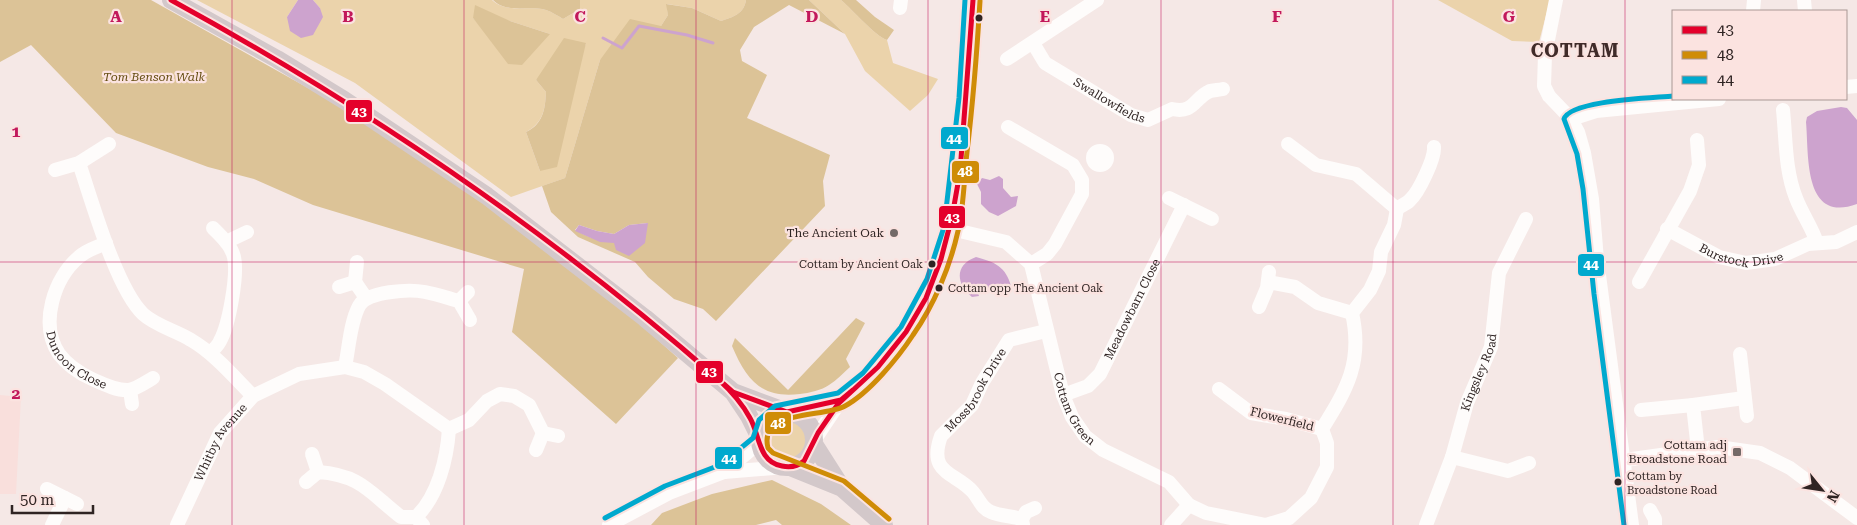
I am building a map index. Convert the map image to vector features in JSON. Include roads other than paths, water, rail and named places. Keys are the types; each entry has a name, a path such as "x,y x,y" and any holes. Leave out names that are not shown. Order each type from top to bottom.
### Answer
{"main road":[{"path":"171,0 277,59 487,196 603,285 733,392 749,416 768,459 842,488"},
{"path":"733,392 797,414 810,424 814,441 842,488 884,525"},
{"path":"760,440 766,423 772,417 788,412"},
{"path":"787,467 806,460 814,441"}],"street":[{"path":"814,441 841,400 868,378 907,331 934,282 951,229 966,99 973,0"},
{"path":"1008,59 1098,0"},
{"path":"1556,0 1545,55 1544,86 1549,96 1571,119 1578,132 1584,152 1592,199 1597,260 1625,460 1632,525"},
{"name":"Swallowfields","path":"1033,43 1045,63 1131,115 1148,120 1172,108 1180,111 1190,108 1210,91 1222,89"},
{"path":"1571,119 1596,111 1709,100"},
{"path":"1783,110 1787,154 1795,197 1811,226 1817,243"},
{"path":"951,229 1006,242 1031,264 1047,254 1055,244 1082,194 1082,180 1078,170 1008,127"},
{"path":"1639,282 1690,191 1699,165 1697,140"},
{"path":"55,170 79,163 109,144"},
{"path":"1288,144 1316,165 1356,174 1398,209"},
{"path":"1322,430 1343,396 1354,369 1357,348 1352,313 1370,290 1379,271 1381,252 1394,225 1398,209 1412,198 1432,161 1434,146"},
{"path":"1078,170 1094,160"},
{"path":"79,163 106,243 133,301 144,315 191,340 210,353 254,396"},
{"path":"1169,198 1212,219"},
{"name":"Meadowbarn Close","path":"1063,395 1088,386 1100,374 1184,205"},
{"name":"Kingsley Road","path":"1426,525 1452,457 1467,403 1492,347 1499,273 1526,219"},
{"path":"210,353 220,342 230,309 234,278 234,257 226,242 213,228"},
{"name":"Burstock Drive","path":"1667,229 1718,257 1746,263 1775,259 1808,244 1836,242 1857,232"},
{"path":"226,242 247,232"},
{"name":"Dunoon Close","path":"106,243 80,255 68,268 58,284 52,301 52,339 59,354 74,370 112,387 130,390 153,378"},
{"path":"357,262 355,282 366,298"},
{"name":"Cottam Green","path":"1031,264 1063,395 1072,417 1086,436 1103,450 1169,482 1190,506 1206,513 1258,524 1274,525 1289,518 1304,507 1324,474 1328,452 1322,430"},
{"path":"1259,307 1268,277 1295,287 1318,303 1352,313"},
{"path":"339,287 355,282"},
{"path":"345,367 356,314 359,305 366,298 395,291 424,291 464,297 470,320"},
{"name":"Mossbrook Drive","path":"1035,508 1026,512 1022,522 991,512 981,505 974,493 966,485 946,474 939,462 939,442 941,436 972,405 982,382 1009,340 1046,331"},
{"path":"1740,354 1747,416"},
{"name":"Whitby Avenue","path":"177,525 220,433 254,396 299,374 345,367 364,372 385,384 449,429"},
{"name":"Flowerfield","path":"1219,389 1251,413 1294,421 1322,430"},
{"name":"Dunoon Close","path":"130,390 132,404"},
{"path":"306,482 318,472 338,473 356,480 374,492 401,517 419,521 431,497 448,450 449,429 469,420 487,401 500,394 514,396 529,405 543,433 536,450"},
{"path":"1641,410 1744,398"},
{"path":"788,412 841,400"},
{"path":"1693,405 1698,450"},
{"path":"543,433 558,436"},
{"path":"724,472 760,440"},
{"path":"1625,460 1718,447 1734,448 1771,458 1790,468 1857,518"},
{"path":"312,454 318,472"},
{"path":"1452,457 1508,471 1529,463"},
{"path":"609,525 669,493 724,472 787,467"},
{"path":"47,489 71,501 52,525"},
{"path":"1171,525 1190,506"},
{"path":"1650,510 1655,519 1655,525"}],"waterway":[{"path":"603,38 622,48 639,26 687,35 713,43"}],"place":[{"name":"The Ancient Oak","path":"894,233"},
{"name":"Cottam by Ancient Oak","path":"932,264"},
{"name":"Cottam opp The Ancient Oak","path":"939,288"},
{"name":"Cottam adj Broadstone Road","path":"1737,452"},
{"name":"Cottam by Broadstone Road","path":"1618,482"}],"district":[{"name":"COTTAM","path":"1575,50"}],"park label":[{"name":"Tom Benson Walk","path":"154,77"}]}
